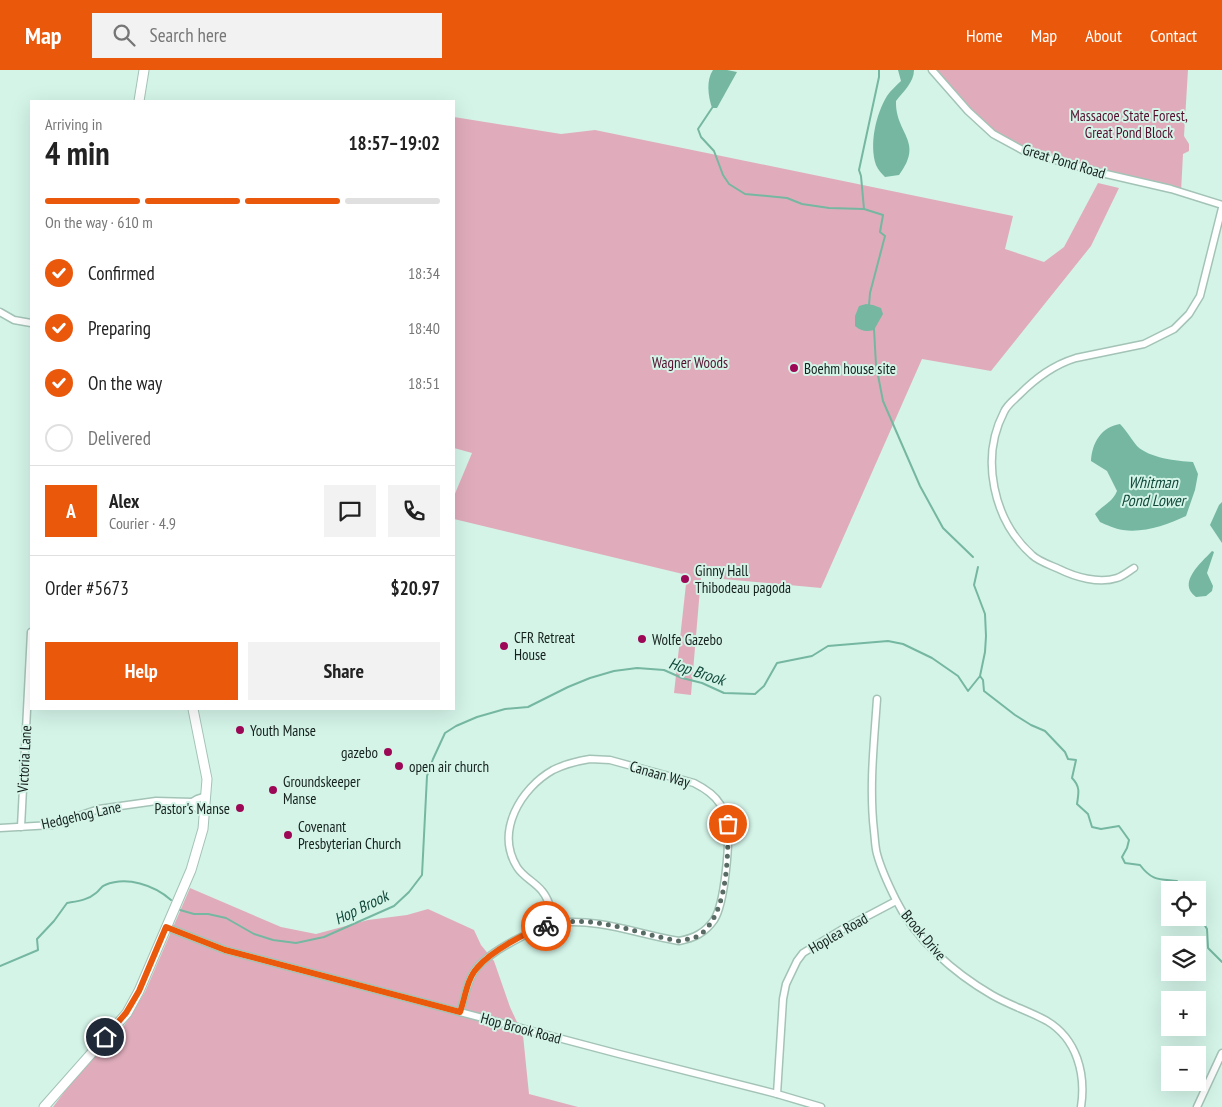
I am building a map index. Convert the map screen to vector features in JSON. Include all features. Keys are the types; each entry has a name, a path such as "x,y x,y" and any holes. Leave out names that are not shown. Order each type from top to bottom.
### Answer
{"street":[{"path":"139,100 144,70"},
{"name":"Great Pond Road","path":"932,70 968,111 993,134 1026,152 1222,204"},
{"path":"1134,568 1117,578 1096,580 1070,575 1032,556 1007,524 995,496 991,466 995,440 1004,412 1033,380 1044,372 1076,358 1144,344 1174,329 1188,314 1200,296 1222,208"},
{"path":"0,312 14,320 30,323"},
{"name":"Victoria Lane","path":"21,827 30,652"},
{"name":"Brook Drive","path":"878,699 871,787 872,811 877,853 896,900 914,927 934,950 960,974 992,995 1046,1021 1064,1035 1072,1046 1082,1076 1083,1092 1081,1107"},
{"path":"44,1107 126,1013 139,991 191,870 205,813 207,779 193,710"},
{"name":"Canaan Way","path":"460,1012 469,983 476,969 497,951 542,927 571,921 596,922 679,941 701,934 714,920 720,908 725,880 728,824 721,805 715,797 694,783 626,764 600,759 582,760 567,764 536,782 527,791 514,812 508,835 509,848 517,868 543,891 550,905 555,923"},
{"name":"Hedgehog Lane","path":"0,828 52,825 99,809 156,801 192,802 206,796"},
{"path":"192,802 195,807 205,813"},
{"name":"Hoplea Road","path":"777,1094 783,999 786,984 797,961 803,953 896,900"},
{"name":"Hop Brook Road","path":"166,927 225,950 821,1107"},
{"path":"1198,1107 1222,1053"}],"green space":[{"name":"Massacoe State Forest, Great Pond Block","path":"932,70 1188,70 1184,136 1189,144 1189,151 1183,154 1181,192 1026,152 993,134"},
{"name":"Wagner Woods","path":"455,117 561,134 595,130 1013,216 1005,249 1044,262 1064,247 1098,183 1119,188 1091,246 991,371 922,359 821,588 701,577 691,695 674,693 687,575 455,519 455,494 472,453 455,448"},
{"path":"190,888 281,927 316,934 368,920 407,915 428,909 474,930 481,945 494,961 510,1007 523,1035 529,1094 578,1107 53,1107 80,1071 124,1026 145,992"}],"water":[{"path":"713,70 737,72 717,108 712,108 709,93 709,78"},
{"path":"898,70 914,70 910,83 896,101 897,112 909,145 909,154 899,175 885,177 876,165 874,157 875,129 883,103 901,81"},
{"path":"866,304 881,308 883,314 874,330 864,331 855,326 855,316 859,306"},
{"name":"Whitman Pond Lower","path":"1120,424 1142,450 1171,460 1193,462 1198,474 1195,490 1186,516 1163,525 1131,531 1111,527 1100,522 1095,514 1110,501 1117,491 1107,471 1091,461 1093,448 1103,432"},
{"path":"1222,502 1222,543 1210,525"},
{"path":"1212,551 1214,552 1207,573 1213,586 1212,591 1206,596 1196,597 1191,592 1189,586 1192,574"}],"waterway":[{"path":"864,209 859,170 879,70"},
{"path":"712,108 698,129 701,137 714,151 723,175 729,184 745,194 787,198 802,204 829,208 864,209 883,215 880,232 885,236 870,293 869,305"},
{"path":"874,329 876,365 883,401 920,486 943,528 973,557"},
{"path":"978,567 974,585 985,614 986,636 980,676"},
{"name":"Hop Brook","path":"180,910 194,914 208,914 226,918 254,934 273,940 296,943 324,937 394,906 409,892 422,875 427,776 445,733 456,726 477,717 505,709 528,707 590,678 614,671 637,668 664,670 724,693 755,694 764,686 777,663 812,656 828,646 888,641 903,644 932,658 958,676 968,691 980,676 983,680 984,691 1015,715 1045,731 1065,752 1068,759 1076,760 1072,778 1078,790 1077,804 1088,814 1092,827 1101,829 1119,826 1129,840 1122,857 1125,863 1140,865 1152,877 1177,881"},
{"name":"Hop Brook","path":"0,966 38,950 37,939 54,921 67,903 90,897 104,886 113,882 131,882 148,886 171,900"},
{"name":"Hop Brook","path":"1205,926 1208,948 1222,962"}],"way so far":[{"path":"546,926 571,921 596,922 679,941 701,934 714,920 720,908 725,880 728,824"}],"place":[{"name":"Boehm house site","path":"794,368"},
{"name":"Ginny Hall Thibodeau pagoda","path":"685,579"},
{"name":"Wolfe Gazebo","path":"642,639"},
{"name":"CFR Retreat House","path":"504,646"},
{"name":"Youth Manse","path":"240,730"},
{"name":"gazebo","path":"388,752"},
{"name":"open air church","path":"399,766"},
{"name":"Groundskeeper Manse","path":"273,790"},
{"name":"Pastor's Manse","path":"240,808"},
{"name":"Covenant Presbyterian Church","path":"288,835"}],"route":[{"path":"105,1037 126,1013 139,991 166,927 225,950 460,1012 469,983 476,969 497,951 546,926"}]}
